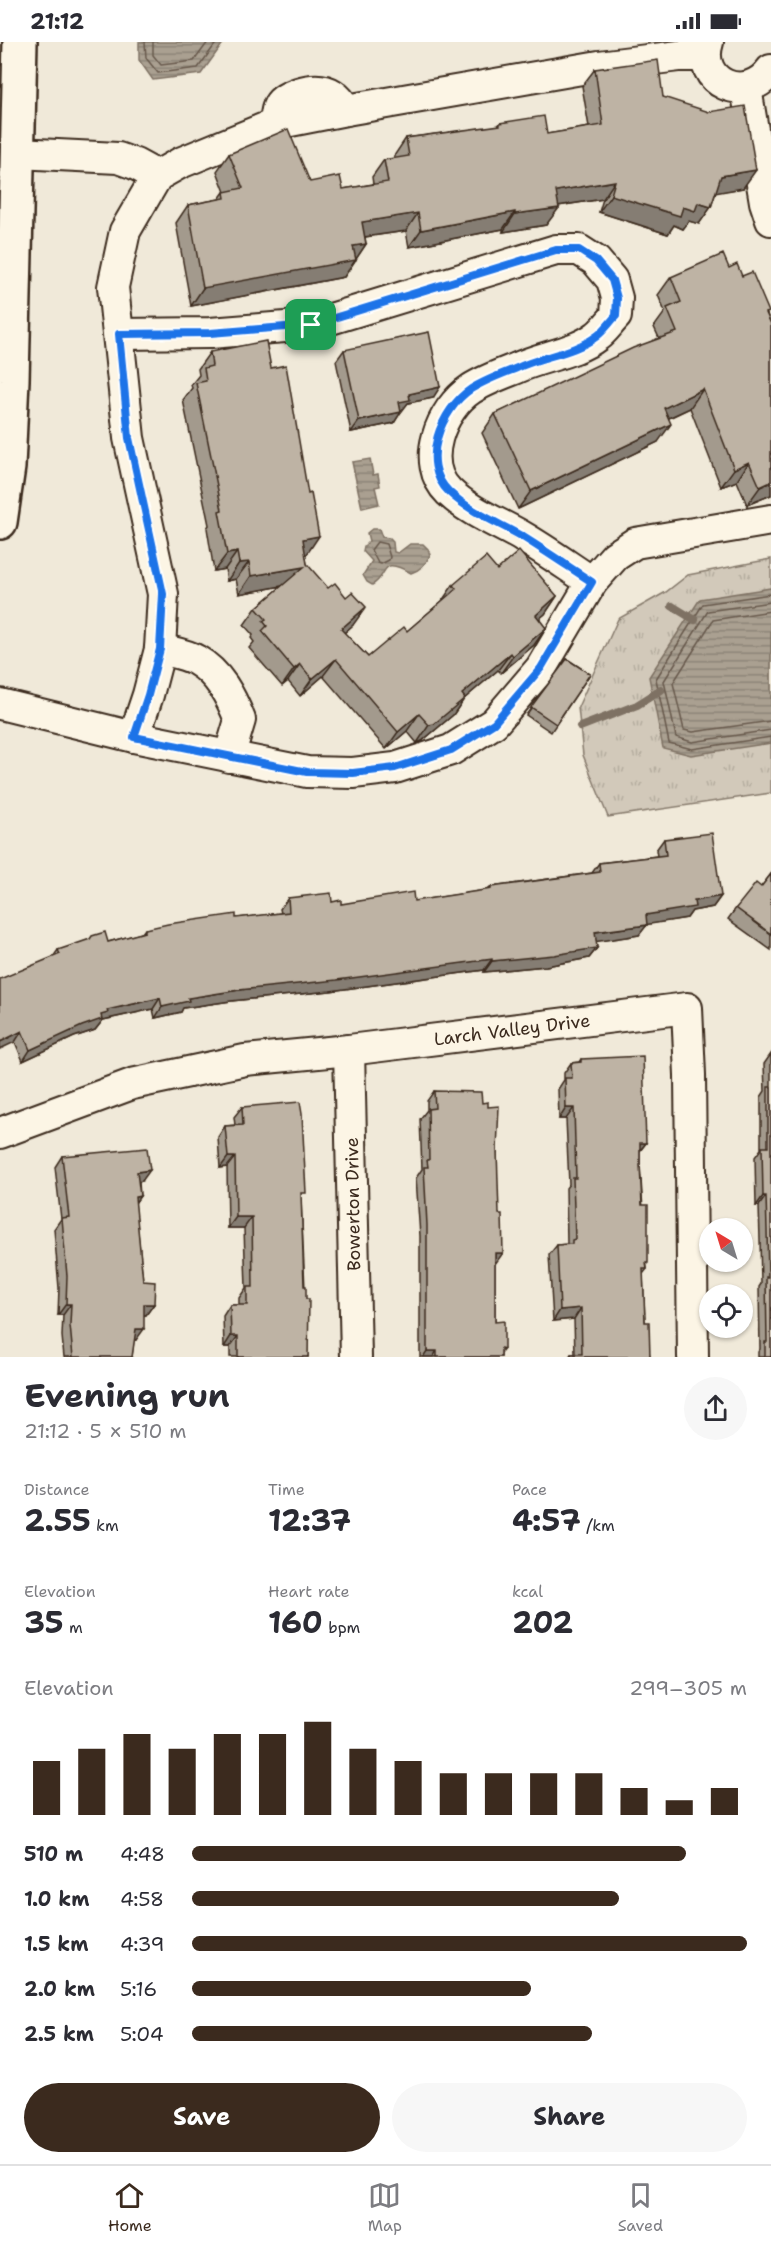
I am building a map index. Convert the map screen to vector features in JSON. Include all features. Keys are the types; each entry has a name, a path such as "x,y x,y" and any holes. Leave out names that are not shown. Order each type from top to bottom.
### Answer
{"main road":[{"path":"0,522 8,466 11,159 20,42"}],"street":[{"path":"134,737 160,649 163,594 129,438 113,288 124,231 157,176 180,163 275,124 599,66 679,56 706,49 708,67 714,77 734,88 757,85 771,70"},
{"path":"746,88 765,202 771,220"},
{"path":"11,159 118,158 157,176"},
{"path":"119,334 210,333 311,325 556,250 579,250 596,261 612,280 617,298 616,316 597,336 588,341 520,366 470,390 449,410 437,433 435,458 440,477 448,491 467,506 523,537 592,582"},
{"path":"0,704 134,737 307,772 353,773 395,768 451,750 494,723 541,668 592,582 615,556 635,543 771,520"},
{"path":"160,649 195,659 208,669 228,692 240,720 229,757"},
{"name":"Larch Valley Drive","path":"0,1133 132,1084 245,1060 349,1050 687,1008 690,1074 693,1357"},
{"name":"Bowerton Drive","path":"349,1050 356,1357"}],"green space":[{"path":"771,559 771,793 608,817 583,755 578,707 618,619 666,592 688,575"}],"water":[{"path":"139,42 224,42 201,74 153,80 139,60"},
{"path":"370,459 373,475 378,474 380,486 375,487 379,504 362,508 352,462"},
{"path":"372,529 379,529 382,537 389,538 393,542 394,552 398,553 410,544 423,544 430,555 425,564 411,573 389,566 372,585 363,575 372,561 363,551 369,541 367,533"},
{"path":"771,588 771,743 691,755 663,748 649,677 700,599"}],"building":[{"path":"658,60 663,97 709,112 745,106 756,170 721,176 711,207 698,203 695,211 683,207 680,216 611,195 615,181 556,191 559,208 515,214 515,212 421,230 418,213 362,222 366,244 353,246 356,260 203,288 188,205 225,198 224,192 243,188 229,154 288,129 310,182 340,176 343,189 388,182 384,160 409,156 406,138 500,125 500,123 544,116 547,134 603,125 595,69"},
{"path":"723,254 729,268 737,264 742,276 752,272 769,312 766,313 771,324 771,482 760,487 749,462 734,469 703,389 664,408 671,424 531,491 495,414 633,348 677,332 667,308 681,302 671,277"},
{"path":"429,332 440,387 409,394 410,400 399,402 401,412 359,421 344,350"},
{"path":"266,341 271,368 286,365 308,494 311,493 319,536 303,539 307,564 328,588 335,583 346,597 352,592 366,607 341,629 368,657 404,627 407,631 456,589 453,585 486,557 497,570 519,551 557,596 536,615 546,628 513,656 511,653 462,694 465,698 434,724 429,725 419,714 398,732 336,659 312,679 300,664 294,669 262,631 267,626 263,621 266,619 256,608 304,567 251,576 249,562 239,563 237,552 227,554 219,511 222,510 196,383 206,381 204,368 212,366 210,352"},
{"path":"567,659 590,674 556,724 531,707"},
{"path":"712,833 721,896 694,901 695,907 646,915 647,925 595,932 597,948 554,955 492,961 492,959 337,980 239,990 188,998 189,1001 162,1007 160,998 107,1010 108,1013 101,1015 102,1019 30,1050 22,1031 0,1042 0,979 60,954 58,950 105,932 108,942 145,932 145,929 168,924 236,914 236,918 289,912 288,898 331,893 332,902 341,900 341,904 413,892 414,901 491,889 491,887 600,872 599,863 666,855 664,839"},
{"path":"771,874 771,934 736,908 756,883 761,887"},
{"path":"643,1056 646,1143 640,1143 640,1165 642,1205 648,1205 648,1263 646,1263 647,1269 643,1269 645,1322 649,1322 650,1357 571,1357 571,1354 582,1354 581,1308 560,1310 557,1245 572,1244 572,1240 575,1239 574,1108 566,1108 565,1078 572,1078 571,1063 581,1062 581,1059"},
{"path":"768,1087 771,1087 771,1357 765,1357 765,1342 767,1342 766,1277 768,1277 762,1147 768,1147"},
{"path":"434,1091 481,1092 482,1103 488,1102 488,1107 499,1106 497,1150 503,1253 495,1253 495,1322 504,1321 504,1349 501,1348 501,1357 437,1357 437,1351 427,1351 427,1225 424,1167 428,1167 427,1160 429,1160 428,1109 435,1108"},
{"path":"300,1102 306,1193 301,1193 304,1286 306,1286 306,1299 309,1299 308,1357 238,1357 238,1336 231,1336 230,1305 247,1305 247,1287 253,1287 252,1217 236,1217 235,1157 228,1157 225,1126 243,1125 242,1107"},
{"path":"147,1148 150,1170 137,1172 140,1196 135,1197 143,1281 155,1282 154,1304 144,1304 144,1329 136,1329 132,1357 73,1357 71,1304 66,1304 67,1276 62,1218 69,1217 62,1156"}],"waterway":[{"path":"672,606 695,620"},
{"path":"580,727 637,705 661,690"}],"route":[{"path":"556,250 579,250 596,261 612,280 617,298 616,316 597,336 578,346 520,366 470,390 449,410 437,433 435,458 440,477 448,491 467,506 523,537 592,582 541,668 494,723 451,750 395,768 353,773 307,772 134,737 160,649 163,594 129,438 119,334 210,333 311,325 556,250"}]}
